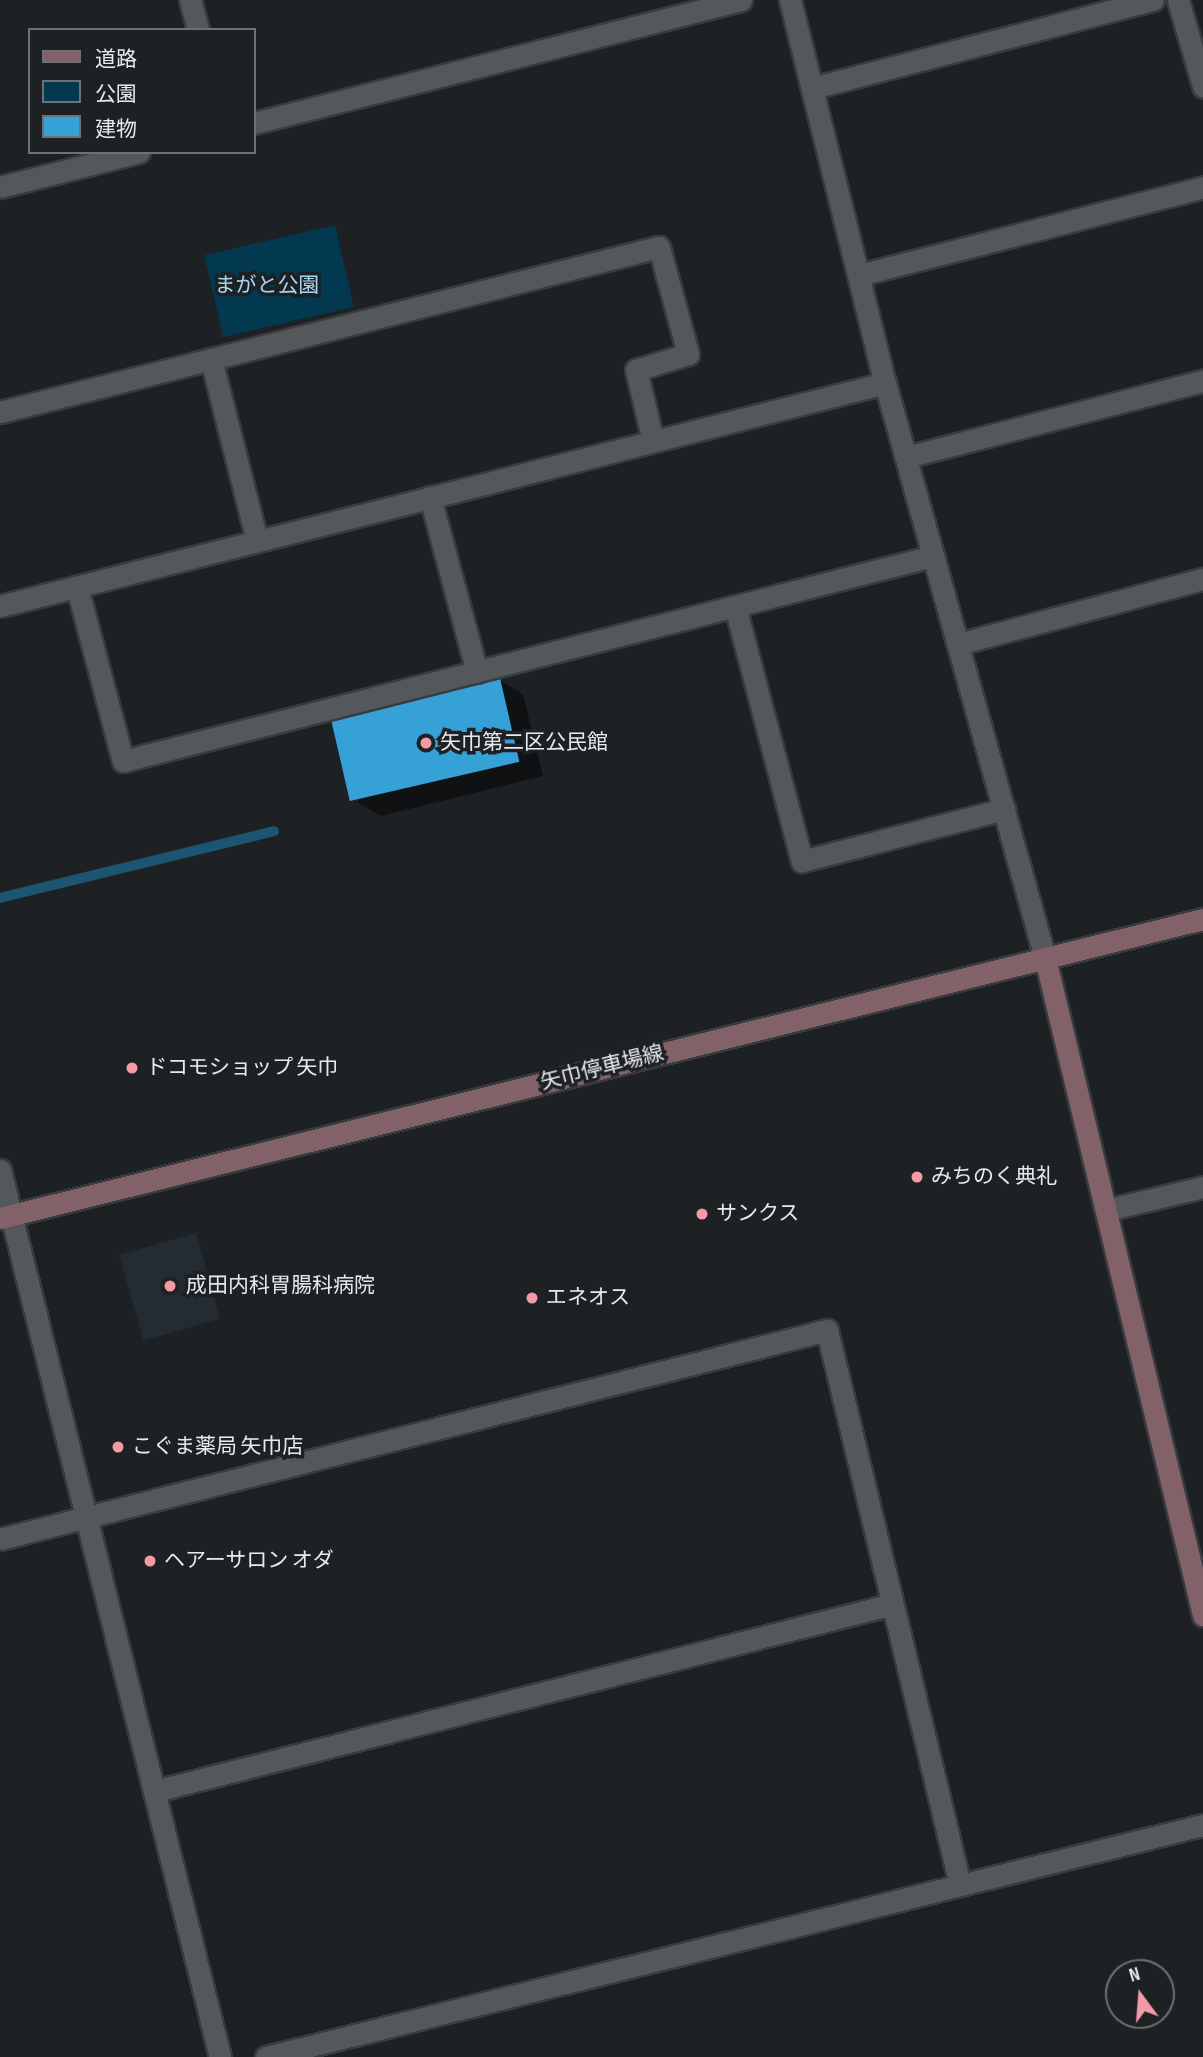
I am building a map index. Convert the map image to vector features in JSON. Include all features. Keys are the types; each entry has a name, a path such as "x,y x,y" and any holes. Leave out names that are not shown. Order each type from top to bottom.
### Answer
{"main road":[{"name":"矢巾停車場線","path":"6,1216 1203,919"},
{"path":"1045,958 1203,1615"}],"street":[{"path":"190,0 197,28"},
{"path":"256,122 741,0"},
{"path":"790,0 886,383 1045,958"},
{"path":"812,88 1153,0"},
{"path":"1178,0 1203,86"},
{"path":"0,187 131,154"},
{"path":"859,275 1203,187"},
{"path":"0,412 659,247 688,354 636,370 653,442"},
{"path":"211,359 257,541"},
{"path":"906,457 1203,382"},
{"path":"0,606 886,383"},
{"path":"430,497 477,672"},
{"path":"77,587 123,761 933,556"},
{"path":"958,644 1203,579"},
{"path":"735,606 803,860 1004,809"},
{"path":"0,1170 6,1216 88,1518 220,2057"},
{"path":"1107,1210 1203,1187"},
{"path":"0,1539 827,1330 960,1885"},
{"path":"155,1791 893,1604"},
{"path":"266,2057 1203,1825"}],"shaded area":[{"name":"成田内科胃腸科病院","path":"196,1233 221,1319 144,1341 119,1255"}],"green space":[{"name":"まがと公園","path":"335,225 354,307 223,337 204,255"}],"building":[{"name":"矢巾第二区公民館","path":"500,678 519,762 350,801 330,717"}],"waterway":[{"path":"0,898 274,831"}],"place":[{"name":"矢巾第二区公民館","path":"426,743"},
{"name":"ドコモショップ 矢巾","path":"132,1068"},
{"name":"みちのく典礼","path":"917,1177"},
{"name":"サンクス","path":"702,1214"},
{"name":"成田内科胃腸科病院","path":"170,1286"},
{"name":"エネオス","path":"532,1298"},
{"name":"こぐま薬局 矢巾店","path":"118,1447"},
{"name":"ヘアーサロン オダ","path":"150,1561"}]}
